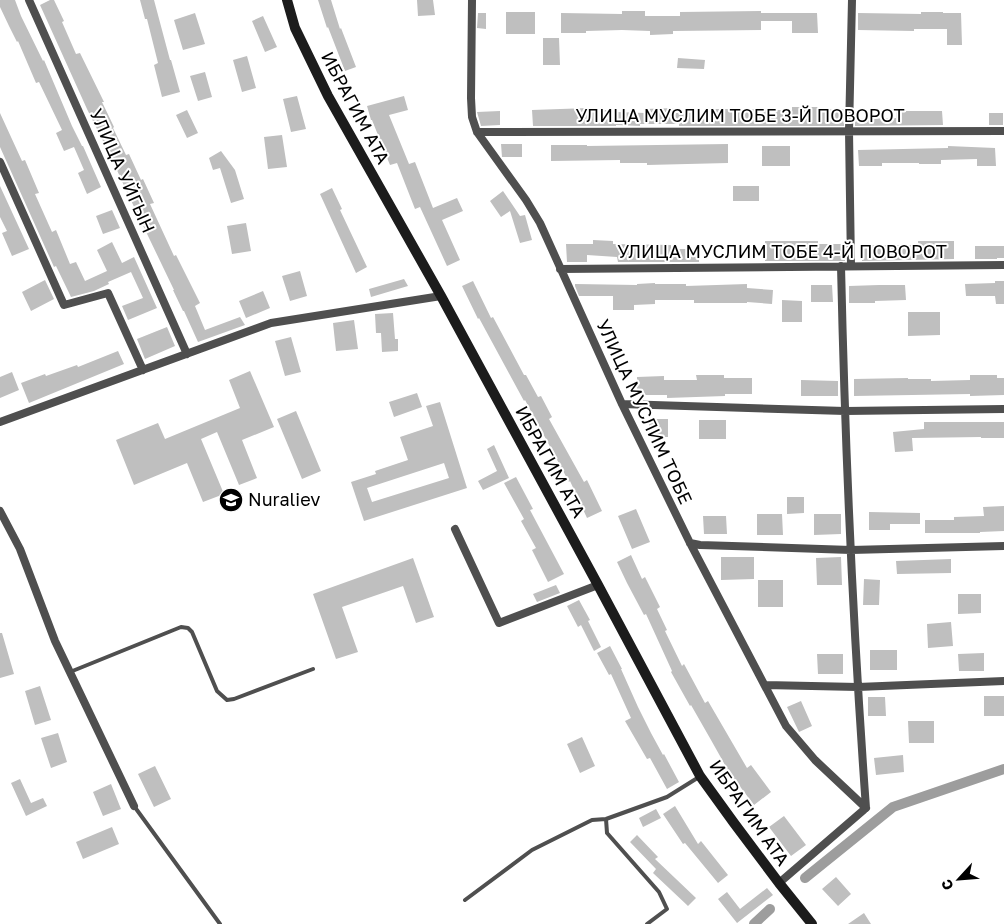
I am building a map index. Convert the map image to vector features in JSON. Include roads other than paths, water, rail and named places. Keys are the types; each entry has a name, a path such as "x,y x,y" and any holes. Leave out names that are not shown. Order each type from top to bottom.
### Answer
{"street":[{"name":"УЛИЦА УЙГЫН","path":"30,0 187,354"},
{"name":"ИБРАГИМ АТА","path":"287,0 295,28 328,96 441,296 700,776 779,883 812,924"},
{"name":"УЛИЦА МУСЛИМ ТОБЕ","path":"472,0 471,98 472,117 477,132 535,215 622,404 690,543 786,726 815,760 866,808"},
{"path":"851,266 849,131 852,0"},
{"name":"УЛИЦА МУСЛИМ ТОБЕ 3-Й ПОВОРОТ","path":"477,132 1004,131"},
{"path":"0,162 64,305 108,293 143,370"},
{"name":"УЛИЦА МУСЛИМ ТОБЕ 4-Й ПОВОРОТ","path":"560,268 1004,265"},
{"path":"779,883 866,808 851,550 841,266"},
{"path":"0,422 272,323 441,296"},
{"path":"622,404 845,411 1004,409"},
{"path":"0,511 20,549 55,641 134,806"},
{"path":"455,529 499,623 598,585"},
{"path":"690,543 700,545 851,550 1004,546"},
{"path":"765,685 858,687 1004,681"}],"lane":[{"path":"70,672 182,627 188,628 192,632 217,691 227,700 313,669"},
{"path":"465,900 532,850 592,820 606,819 667,797 700,776"},
{"path":"134,806 220,924"},
{"path":"606,819 607,833 659,892 667,909 647,924"}],"waterway":[{"path":"805,878 893,807 1004,769"},
{"path":"754,924 770,909"}],"place":[{"name":"Nuraliev","path":"231,500"}]}
